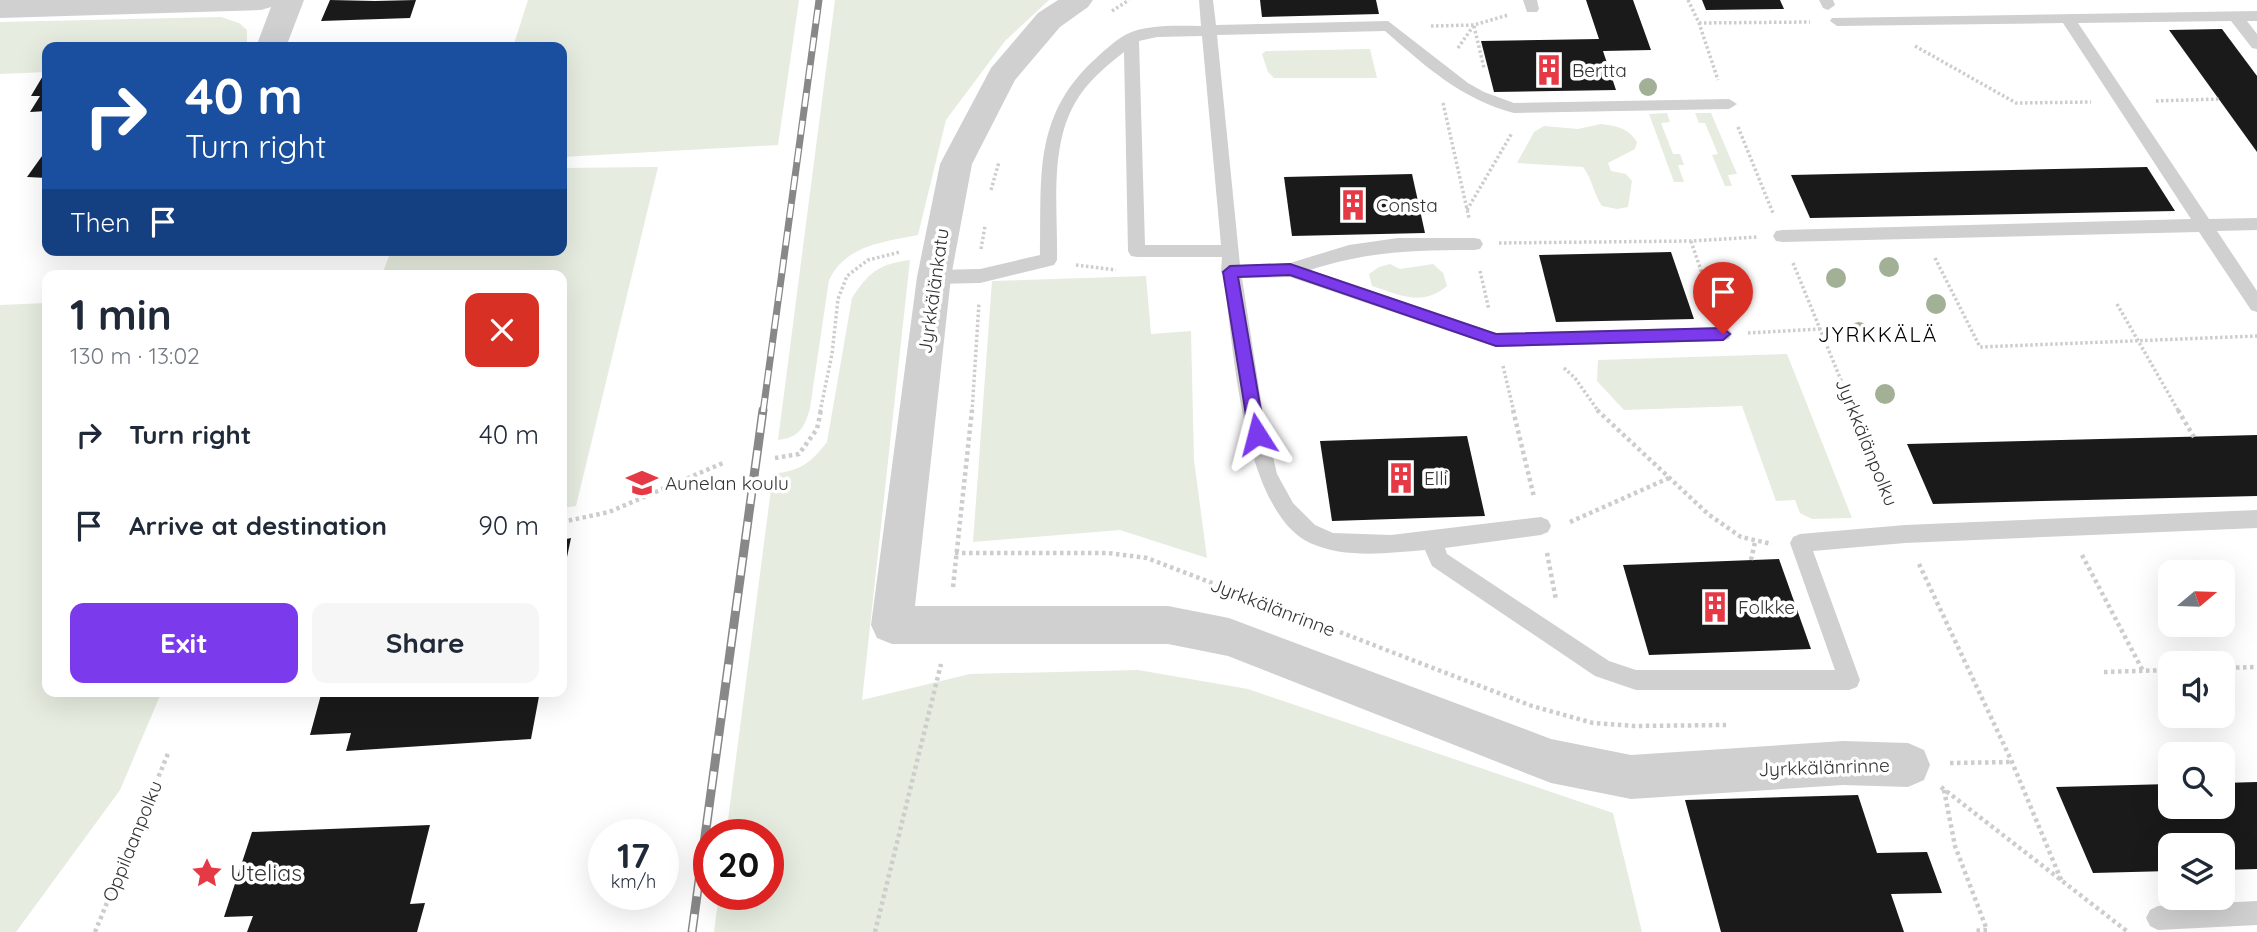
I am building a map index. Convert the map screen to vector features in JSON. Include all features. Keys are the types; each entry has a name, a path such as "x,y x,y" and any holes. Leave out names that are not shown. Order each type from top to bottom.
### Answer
{"street":[{"path":"0,8 261,0"},
{"path":"272,42 289,0"},
{"name":"Jyrkkälänkatu","path":"892,625 936,263 956,164 1003,75 1049,20 1078,0"},
{"name":"Jyrkkälänrinne","path":"892,625 1168,625 1230,638 1551,761 1631,777 1843,763 1908,765"}],"lane":[{"path":"1206,0 1230,272 1257,434 1268,477 1282,500 1301,524 1316,537 1343,546 1432,541 1541,526"},
{"path":"2235,16 2257,44"},
{"path":"1837,21 2257,16"},
{"path":"2066,17 2257,305"},
{"path":"936,263 980,276 1048,260 1054,134 1067,101 1102,61 1130,38 1157,32 1388,26 1465,90 1492,104 1514,108 1729,104"},
{"path":"1130,38 1137,251 1229,251"},
{"path":"1782,236 2257,224"},
{"path":"1230,272 1290,270 1349,251 1388,245 1474,244"},
{"path":"1290,270 1496,340 1723,334"},
{"path":"1432,541 1439,559 1603,669 1636,681 1849,680 1800,543 1905,534 2257,519"},
{"path":"2158,918 2257,913"}],"path":[{"name":"Jyrkkälänpolku","path":"1688,0 1699,23 1711,65 1905,534 2012,762 2062,882"},
{"path":"1388,26 1474,25 1531,4"},
{"path":"1868,20 2016,103 2219,99"},
{"path":"1699,23 1837,21"},
{"path":"1467,210 1514,129 1514,108"},
{"path":"1922,233 1980,347 2257,336"},
{"path":"1474,244 1691,241 1782,236"},
{"path":"1691,241 1723,334 1820,330"},
{"path":"775,458 799,454 817,429 832,354 838,299 847,276 867,260 911,249 936,263 981,250"},
{"path":"2117,304 2194,437"},
{"path":"1535,340 1575,378 1593,406 1708,514 1741,537 1755,542 1800,543"},
{"path":"567,522 609,512 723,463"},
{"path":"1541,526 1573,522 1669,478"},
{"path":"2066,527 2143,671"},
{"path":"1751,560 1755,542"},
{"name":"Jyrkkälänrinne","path":"955,553 1108,553 1147,558 1532,706 1581,720 1634,726 1728,725"},
{"path":"874,932 950,625"},
{"path":"2235,668 2257,667"},
{"path":"2104,671 2158,670"},
{"name":"Oppilaanpolku","path":"95,932 169,751"},
{"path":"1908,765 2012,762"},
{"path":"1908,765 2128,932"},
{"path":"1944,790 1955,846 1987,930 1973,931"}],"shaded area":[{"path":"528,0 799,0 778,145 567,157 567,42 515,42"},
{"path":"835,0 1049,0 1005,41 946,120 918,235 867,247 855,252 836,268 829,280 808,415 796,434 778,440"},
{"path":"221,17 239,23 247,30 247,42 42,42 42,72 0,74 0,22"},
{"path":"1370,49 1377,78 1274,78 1268,72 1262,54 1266,51"},
{"path":"1667,113 1670,122 1661,123 1673,154 1680,154 1684,165 1678,165 1684,182 1674,182 1649,114"},
{"path":"1695,113 1711,113 1737,174 1728,175 1732,186 1725,186 1712,155 1718,154 1705,123 1699,123"},
{"path":"1601,124 1622,128 1637,142 1635,149 1608,163 1611,171 1626,174 1632,181 1628,207 1617,209 1602,206 1583,167 1517,163 1534,132 1544,126 1578,129"},
{"path":"658,167 576,506 567,507 567,270 384,270 389,256 567,256 567,168"},
{"path":"910,260 862,700 970,674 1138,670 1248,689 1613,813 1642,932 714,932 717,910 784,910 784,819 728,819 773,474 804,465 827,442 852,298 870,276 890,264"},
{"path":"1390,264 1400,269 1433,264 1443,273 1447,286 1420,298 1372,286 1369,274"},
{"path":"1146,276 1151,334 1191,331 1194,460 1207,558 1120,530 973,542 992,281"},
{"path":"42,303 42,697 159,697 120,790 16,932 0,932 0,305"},
{"path":"1787,354 1852,518 1812,519 1800,513 1795,500 1776,501 1742,406 1624,410 1597,381 1598,360"}],"building":[{"path":"330,0 416,0 410,18 321,21"},
{"path":"1260,0 1376,0 1379,14 1262,17"},
{"name":"Bertta","path":"1586,0 1633,0 1651,50 1603,51 1616,90 1494,92 1481,41 1599,39"},
{"path":"1702,0 1780,0 1784,9 1706,10"},
{"path":"2222,29 2257,76 2257,152 2169,30"},
{"path":"42,77 42,111 30,112 40,96 31,96"},
{"path":"42,156 42,178 27,177"},
{"path":"2147,167 2175,211 1810,218 1791,175"},
{"name":"Consta","path":"1412,174 1425,233 1292,236 1284,177"},
{"path":"1671,252 1694,319 1556,322 1539,255"},
{"path":"2257,435 2257,496 1933,504 1907,444"},
{"name":"Elli","path":"1467,436 1485,516 1332,521 1320,441"},
{"path":"571,538 567,557 567,539"},
{"name":"Folkke","path":"1779,559 1811,649 1649,655 1623,565"},
{"path":"320,697 539,697 531,739 346,751 351,733 310,735"},
{"path":"2257,782 2257,869 2235,870 2235,833 2158,833 2158,871 2093,873 2056,787 2158,784 2158,819 2235,819 2235,783"},
{"path":"1858,795 1877,853 1927,852 1942,893 1891,894 1904,932 1721,932 1685,800"},
{"path":"430,825 410,904 425,903 417,932 247,932 253,916 224,917 252,832"}],"railway":[{"path":"763,412 819,0"},
{"path":"692,932 763,410"}],"place":[{"name":"Bertta","path":"1549,70"},
{"name":"Consta","path":"1353,205"},
{"name":"Elli","path":"1401,478"},
{"name":"Aunelan koulu","path":"642,483"},
{"name":"Folkke","path":"1715,607"},
{"name":"Utelias","path":"207,873"}],"district":[{"name":"JYRKKÄLÄ","path":"1878,335"}],"route":[{"path":"1257,434 1230,272 1290,270 1496,340 1723,334"}]}
